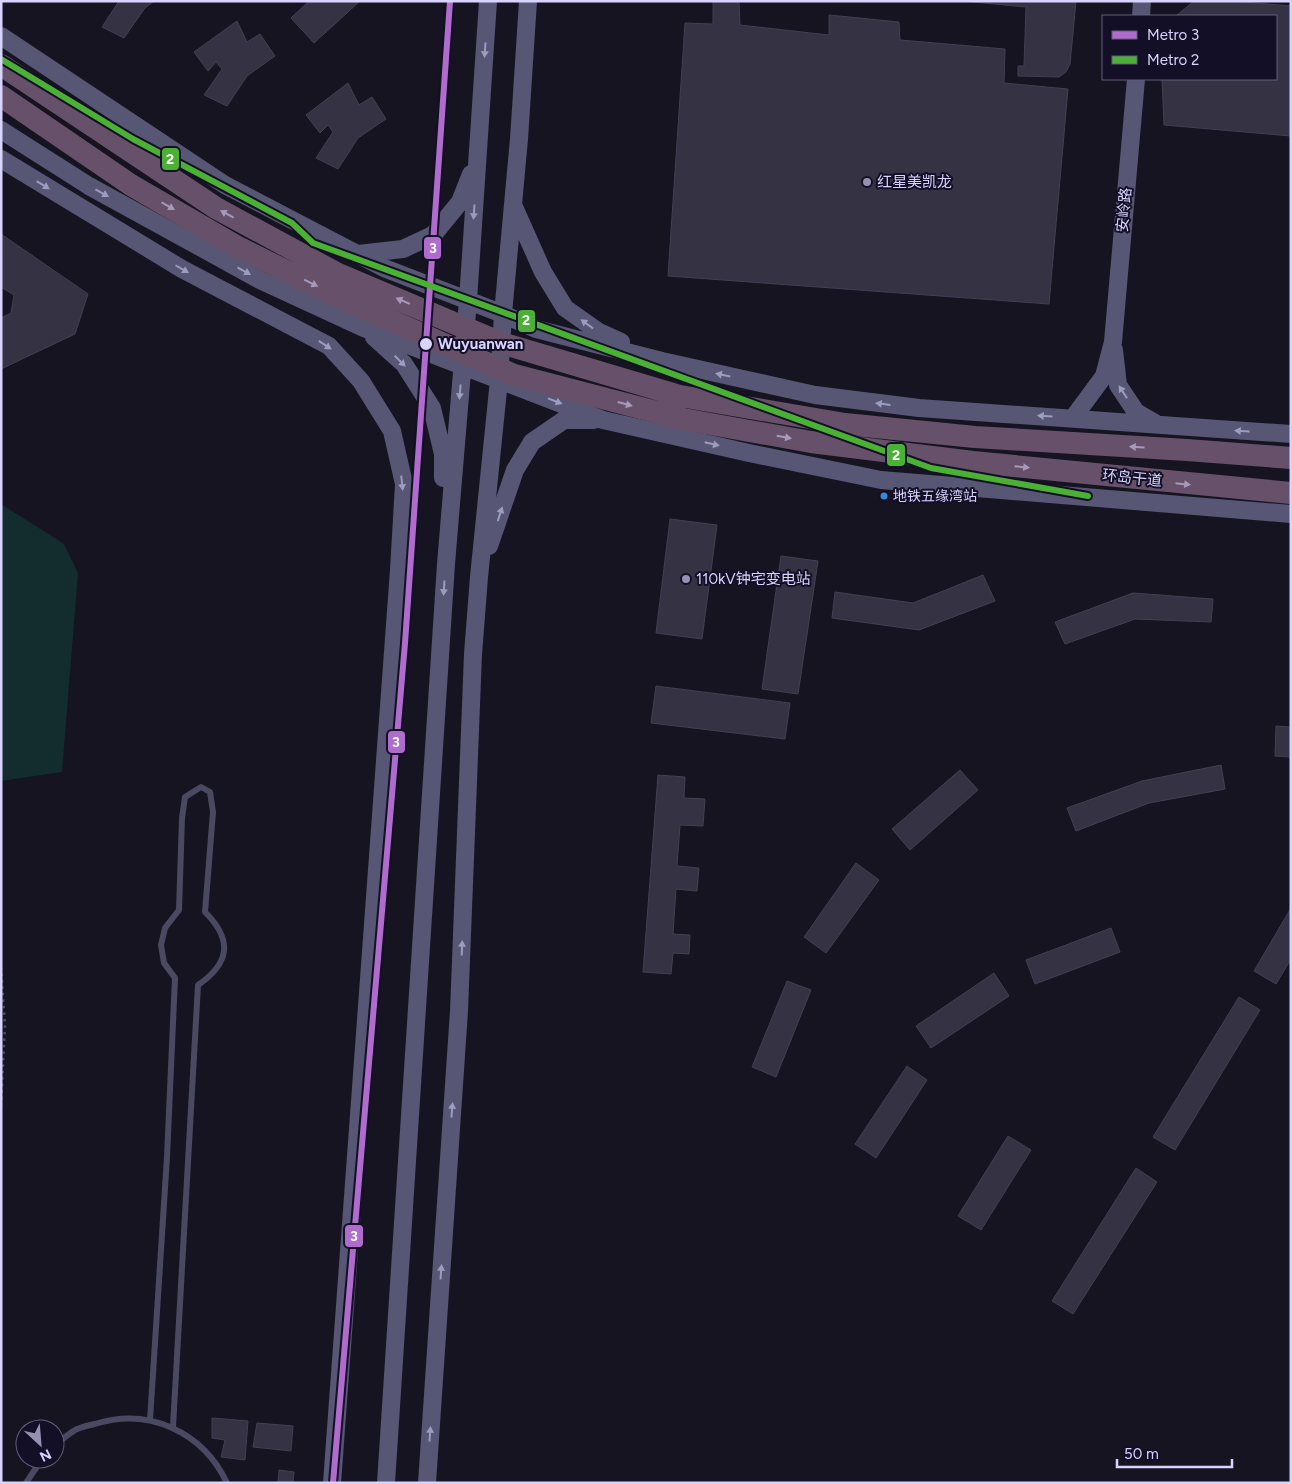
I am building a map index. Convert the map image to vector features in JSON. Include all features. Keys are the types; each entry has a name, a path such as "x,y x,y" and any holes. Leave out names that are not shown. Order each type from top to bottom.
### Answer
{"highway":[{"path":"1,56 84,122"},
{"path":"1,65 84,122"},
{"path":"1,96 42,124"},
{"path":"1,102 42,124"},
{"name":"环岛干道","path":"84,122 216,208 338,274 501,342 680,396 846,424 976,437 1291,458"},
{"name":"环岛干道","path":"42,124 131,185 236,246 336,296 514,375 692,421 811,442 973,462 1291,494"}],"main road":[{"path":"386,1483 446,564 468,300 488,1"},
{"path":"427,1483 459,1010 473,654 499,380 519,140 528,1"},
{"path":"1141,15 1142,1"},
{"path":"1,36 225,185 384,268 503,314 536,329 662,361 815,395 919,408 1291,434"},
{"name":"安岭路","path":"1113,342 1136,80"},
{"path":"1,130 89,186 260,280 364,328 603,420 881,480 1291,514"},
{"path":"358,254 403,249 432,235 460,202 477,157"},
{"path":"1,159 182,269 329,346 361,381 392,431 404,484 332,1483"},
{"path":"513,203 543,272 565,308 599,332 662,361"},
{"path":"364,328 404,364 432,408 443,454 446,564"},
{"path":"1073,418 1104,376 1113,342"},
{"path":"1113,342 1118,385 1136,412 1158,424"},
{"path":"479,577 515,470 532,442 564,420 603,420"}],"lane":[{"path":"150,1420 175,978 164,962 161,945 165,928 179,910 182,818 185,797 201,787 210,792 214,812 205,912 220,930 224,956 212,975 198,985 173,1427"},
{"path":"65,1438 76,1430 113,1418 150,1420 173,1427 199,1444 220,1468 227,1483"},
{"path":"26,1483 35,1469"}],"path":[{"path":"1,967 5,1026 1,1106"},
{"path":"1,1098 7,1094"}],"green space":[{"path":"1,504 64,544 78,573 62,772 1,781"}],"building":[{"path":"119,1 154,1 145,8 124,38 102,27"},
{"path":"309,1 360,1 314,43 291,18"},
{"name":"红星美凯龙","path":"713,1 739,2 740,25 829,35 829,15 899,22 900,40 1005,49 1004,83 1068,89 1049,304 668,276 685,23 713,24"},
{"path":"962,1 1076,1 1070,64 1066,72 1059,77 1018,76 1018,66 1024,66 1026,7"},
{"path":"1194,1 1232,1 1291,6 1291,136 1164,125 1162,80 1277,80 1277,15 1177,15"},
{"path":"237,21 247,42 260,34 275,56 247,76 227,106 204,95 222,69 216,62 208,71 194,52"},
{"path":"348,83 359,105 372,97 386,119 358,138 338,169 316,158 333,132 328,125 320,133 306,115"},
{"path":"1,234 88,294 75,334 1,369 1,318 11,313 14,295 1,287"},
{"name":"110kV钟宅变电站","path":"670,519 717,525 702,639 656,633"},
{"path":"781,556 818,561 798,694 762,689"},
{"path":"983,575 995,601 919,630 832,618 835,592 913,603"},
{"path":"1133,593 1213,599 1211,622 1135,619 1065,644 1055,622"},
{"path":"656,686 790,703 785,739 651,723"},
{"path":"1276,726 1291,727 1291,757 1275,756"},
{"path":"1221,765 1225,789 1149,803 1076,831 1067,808 1142,781"},
{"path":"960,770 978,790 910,850 892,829"},
{"path":"658,775 685,777 684,798 705,799 703,826 680,825 677,866 699,868 697,891 676,889 673,934 690,935 689,954 673,953 671,974 643,972"},
{"path":"856,863 879,880 826,953 804,937"},
{"path":"1291,908 1291,959 1276,984 1254,971"},
{"path":"1111,928 1120,952 1035,984 1026,960"},
{"path":"994,973 1009,996 931,1048 916,1026"},
{"path":"787,981 811,990 776,1077 752,1067"},
{"path":"1239,997 1260,1010 1175,1150 1153,1137"},
{"path":"907,1066 927,1080 876,1158 855,1144"},
{"path":"1008,1136 1031,1150 981,1230 958,1216"},
{"path":"1136,1168 1157,1182 1073,1314 1052,1301"},
{"path":"212,1418 248,1421 245,1460 221,1457 225,1440 212,1438"},
{"path":"257,1423 293,1426 291,1451 253,1447"},
{"path":"279,1470 294,1472 293,1483 278,1483"}],"metro line":[{"name":"3","path":"333,1483 405,643 450,1"},
{"name":"2","path":"1,59 133,139 292,223 313,243 931,468 1088,496"}],"place":[{"name":"红星美凯龙","path":"867,182"},
{"name":"Wuyuanwan","path":"426,344"},
{"name":"地铁五缘湾站","path":"884,496"},
{"name":"110kV钟宅变电站","path":"686,579"}]}
